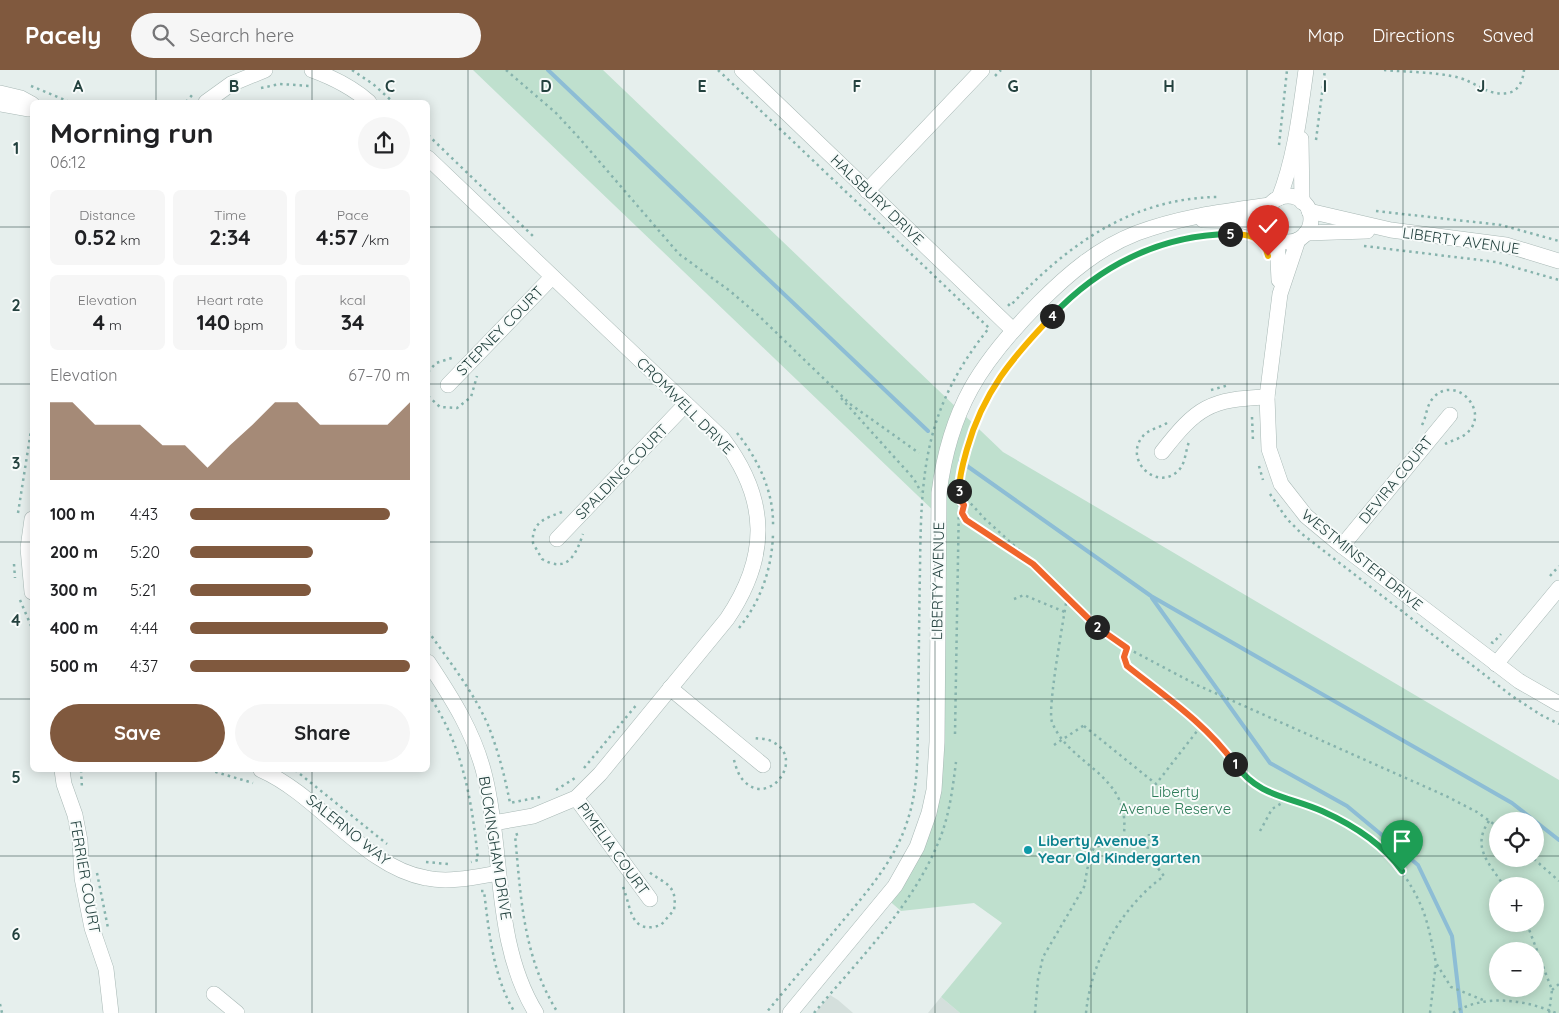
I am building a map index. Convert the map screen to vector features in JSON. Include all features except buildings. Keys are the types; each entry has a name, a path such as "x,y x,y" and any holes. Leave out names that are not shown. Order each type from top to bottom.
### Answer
{"street":[{"path":"209,100 231,84 265,70"},
{"path":"312,70 334,78 367,100"},
{"name":"HALSBURY DRIVE","path":"742,70 1013,330"},
{"path":"866,191 982,70"},
{"path":"1301,110 1306,206 1310,226 1302,236 1284,242 1272,234 1265,216 1285,181 1301,110 1306,70"},
{"path":"0,93 21,98 30,103"},
{"path":"0,104 30,109"},
{"name":"CROMWELL DRIVE","path":"430,160 723,439 741,464 754,499 758,540 754,568 738,603 600,774 576,798 533,816 493,822"},
{"path":"1274,201 1288,197 1306,206"},
{"name":"LIBERTY AVENUE","path":"790,1013 895,886 916,848 929,814 934,790 937,742 939,494 949,440 960,410 989,358 1013,330 1068,274 1092,257 1136,234 1184,218 1274,201"},
{"name":"LIBERTY AVENUE","path":"1306,206 1391,230 1489,242 1559,261"},
{"name":"LIBERTY AVENUE","path":"1184,218 1244,221 1272,234"},
{"name":"LIBERTY AVENUE","path":"1302,236 1391,230"},
{"name":"WESTMINSTER DRIVE","path":"1272,234 1280,294"},
{"name":"WESTMINSTER DRIVE","path":"1302,236 1280,294 1267,398 1269,449 1281,484 1306,516 1342,546 1519,681 1559,704"},
{"name":"STEPNEY COURT","path":"448,384 552,277"},
{"path":"1162,452 1187,421 1211,405 1232,399 1267,398"},
{"name":"SPALDING COURT","path":"557,539 686,404"},
{"name":"DEVIRA COURT","path":"1342,546 1450,415"},
{"path":"30,534 28,548 30,570"},
{"path":"1496,664 1559,588"},
{"name":"BUCKINGHAM DRIVE","path":"430,665 465,721 476,746 485,777 493,822 498,873 512,956 521,983 536,1013"},
{"path":"670,688 763,765"},
{"name":"FERRIER COURT","path":"62,772 80,841 82,878 92,928 106,969 111,1013"},
{"name":"SALERNO WAY","path":"265,772 300,792 382,860 410,874 442,880 498,873"},
{"name":"PIMELIA COURT","path":"576,798 650,900"},
{"path":"214,994 232,1011"}],"path":[{"path":"352,70 373,84 391,100"},
{"path":"506,70 542,100 580,139 679,254 730,291 758,315 833,390 914,479 922,492 917,768 908,819 894,852 876,880 766,1013"},
{"path":"718,70 989,328"},
{"path":"1278,147 1287,70"},
{"path":"1316,143 1325,70"},
{"path":"1384,70 1463,79 1483,89 1500,94 1513,92 1521,83 1524,70"},
{"path":"254,91 280,84 312,86"},
{"path":"430,137 541,244"},
{"path":"1369,210 1501,225 1559,241"},
{"path":"955,734 955,625 959,484 961,470 978,415 993,386 1018,352 1062,305 1091,280 1125,258 1162,245 1204,235"},
{"path":"1361,246 1496,262 1559,280"},
{"path":"430,370 436,363 460,353"},
{"path":"833,390 919,453"},
{"path":"734,429 751,453 761,472 768,493 773,523 772,553 766,580 750,614 735,634"},
{"path":"922,492 959,499 964,505 962,513 966,520 1033,564"},
{"path":"962,494 985,519 1096,626 1127,648 1181,678 1446,796 1477,812 1489,821 1482,831 1480,845 1489,860"},
{"path":"1014,599 1024,595 1065,612"},
{"path":"1068,597 1051,710 1052,723 1062,739 1104,777 1124,808 1124,833"},
{"path":"1127,648 1124,657 1127,666 1202,726 1217,741 1248,780 1267,792 1322,811 1344,823 1371,840 1396,863 1423,909 1436,963 1455,991 1483,1000 1504,1000 1556,1013"},
{"path":"430,698 451,735 469,786 478,860 465,863"},
{"path":"580,772 640,701"},
{"path":"1054,745 1085,725 1156,784 1202,726"},
{"path":"80,772 82,792"},
{"path":"297,772 392,848"},
{"path":"551,793 577,776"},
{"path":"510,803 544,795"},
{"path":"1260,831 1272,809 1288,799"},
{"path":"1086,1013 1094,973 1113,933 1135,902 1164,876 1147,854 1149,834"},
{"path":"515,835 521,898 531,954 537,975 558,1013"},
{"path":"1035,1013 1038,979 1044,957 1084,887 1090,855 1094,848 1103,844"},
{"path":"420,861 452,864"},
{"path":"1543,867 1559,881"},
{"path":"96,870 110,936"},
{"path":"484,891 492,948 500,979 515,1013"},
{"path":"1529,932 1552,990 1550,1012"},
{"path":"1430,1013 1436,963"},
{"path":"1552,990 1559,984"},
{"path":"1454,1012 1483,1000"},
{"path":"0,1004 2,1013"}],"shaded area":[{"path":"830,995 838,1000 853,1013 815,1013"},
{"path":"941,997 960,1013 928,1013"}],"green space":[{"name":"Liberty Avenue Reserve","path":"473,70 603,70 1003,452 1559,780 1559,1013 960,1013 941,997 1002,923 974,903 901,911 886,898 929,814 939,516"}],"waterway":[{"path":"548,70 928,431"},
{"path":"960,461 1151,596 1512,803 1559,840"},
{"path":"1152,598 1270,763 1347,806 1418,865 1452,936 1461,1013"}],"place":[{"name":"Liberty Avenue 3 Year Old Kindergarten","path":"1028,850"}],"route":[{"path":"1268,256 1264,246 1255,237 1242,234 1196,236 1145,250 1125,258 1091,280 1062,305 1018,352 993,386 978,415 961,471 959,499 964,505 962,513 966,520 1033,564 1051,579 1096,626 1127,648 1124,662 1127,666 1202,726 1217,741 1248,780 1267,792 1322,811 1357,830 1386,852 1402,871"}]}
